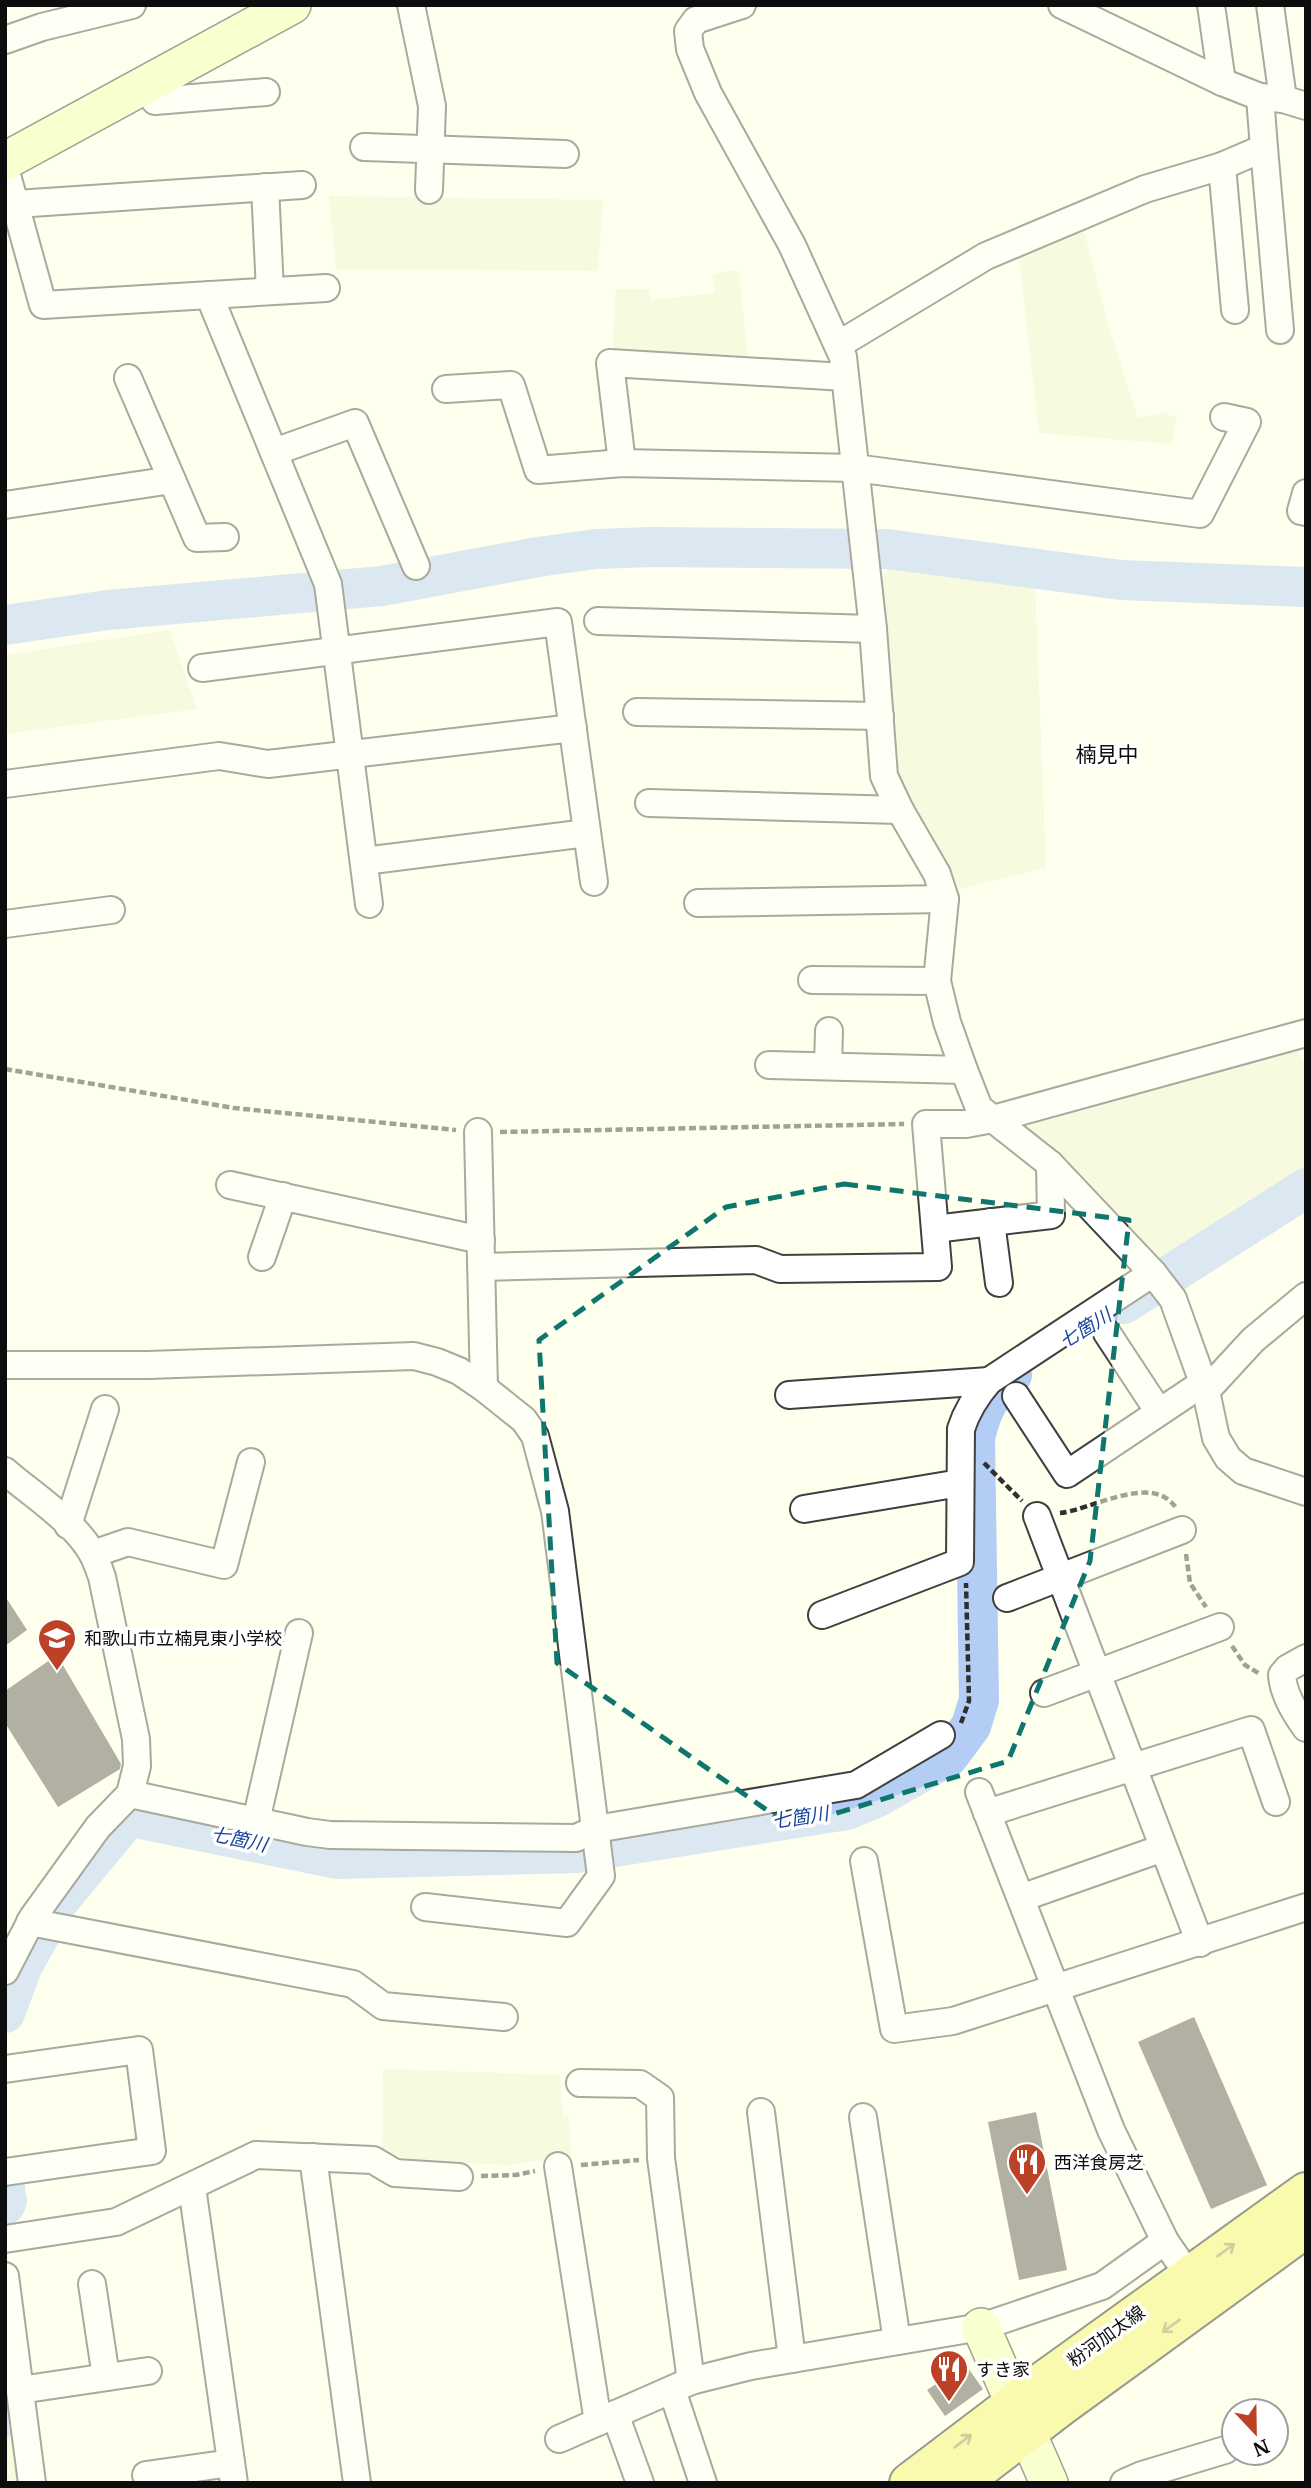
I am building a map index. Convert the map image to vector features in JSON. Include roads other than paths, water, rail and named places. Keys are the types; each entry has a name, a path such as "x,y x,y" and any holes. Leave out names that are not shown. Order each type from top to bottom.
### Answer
{"main road":[{"name":"粉河加太線","path":"961,2483 1020,2418 1189,2276 1306,2192"},
{"name":"粉河加太線","path":"909,2483 1020,2418 1306,2228"}],"street":[{"path":"5,161 292,5"},
{"path":"411,5 432,106 429,190"},
{"path":"742,5 692,13 688,31 690,49 708,93 792,245 843,357 873,629 884,776 900,810 937,874 946,899 937,981 947,1022 964,1070 979,1108 1050,1164 1173,1299 1204,1387 1216,1438 1228,1458 1243,1471 1303,1489"},
{"path":"1062,5 1222,82 1283,101"},
{"path":"1211,5 1222,82"},
{"path":"1270,5 1283,101 1264,148 1280,330"},
{"path":"5,40 40,16 128,6"},
{"path":"143,86 155,101 266,93"},
{"path":"363,147 565,154"},
{"path":"838,345 986,256 1145,189 1222,166 1264,148"},
{"path":"1222,166 1235,310"},
{"path":"5,168 43,305 326,288"},
{"path":"16,204 302,185"},
{"path":"265,187 270,291"},
{"path":"209,295 330,593 369,904"},
{"path":"622,463 610,363 845,377"},
{"path":"128,378 197,538 225,537"},
{"path":"446,389 511,385 538,470 622,463 855,468 1200,513 1247,422 1224,417"},
{"path":"274,452 355,423 416,566"},
{"path":"5,505 172,480"},
{"path":"1306,493 1301,511 1306,512"},
{"path":"598,621 873,629"},
{"path":"202,668 558,622 594,882"},
{"path":"637,712 880,716"},
{"path":"5,784 219,756 268,764 573,728"},
{"path":"649,803 900,810"},
{"path":"364,861 587,833"},
{"path":"698,903 946,899"},
{"path":"5,925 111,910"},
{"path":"812,980 937,981"},
{"path":"828,1066 829,1031"},
{"path":"482,1266 756,1260 780,1269 938,1267 926,1124 966,1124 993,1119 1306,1033"},
{"path":"769,1065 964,1070"},
{"path":"478,1132 484,1388"},
{"path":"934,1230 1051,1215 1050,1164"},
{"path":"230,1185 481,1240"},
{"path":"262,1256 284,1196"},
{"path":"991,1222 999,1283"},
{"path":"822,1615 960,1562 961,1429 977,1394 989,1381 1158,1280"},
{"path":"1016,1395 1067,1474 1159,1412 1204,1387 1253,1340 1306,1296"},
{"path":"1107,1333 1159,1412"},
{"path":"5,1365 148,1365 414,1356 459,1371 524,1420 535,1436 555,1510 601,1876 567,1923 425,1907"},
{"path":"789,1395 989,1381"},
{"path":"68,1525 105,1409"},
{"path":"93,1554 128,1542 224,1565 251,1462"},
{"path":"5,1471 82,1538 93,1554 102,1577 136,1739 137,1766 130,1794 98,1827 41,1924 5,1971"},
{"path":"804,1509 960,1483"},
{"path":"1037,1516 1200,1943"},
{"path":"1007,1598 1182,1530"},
{"path":"1044,1693 1220,1627"},
{"path":"256,1821 299,1633"},
{"path":"1306,1658 1288,1668 1282,1675 1287,1694 1306,1728"},
{"path":"1189,2276 1165,2241 1111,2130 983,1803 1131,1766 1251,1730 1276,1802"},
{"path":"130,1794 331,1835 576,1838 598,1845 856,1785 949,1733"},
{"path":"1021,1898 1163,1848"},
{"path":"864,1861 894,2029 953,2021 1306,1907"},
{"path":"41,1924 354,1984 383,2006 504,2017"},
{"path":"5,2069 139,2050 152,2151 11,2171"},
{"path":"580,2083 640,2084 660,2098 661,2158 681,2385 703,2483"},
{"path":"761,2112 792,2359"},
{"path":"863,2117 897,2341"},
{"path":"5,2239 117,2222 256,2155 373,2160 395,2174 459,2177"},
{"path":"313,2157 356,2483"},
{"path":"558,2166 607,2418 640,2483"},
{"path":"146,2474 232,2473 192,2187"},
{"path":"559,2439 681,2385 751,2366 981,2327 1102,2286 1165,2241"},
{"path":"5,2276 10,2365 16,2411 32,2483"},
{"path":"92,2284 106,2377"},
{"path":"981,2327 1049,2483"},
{"path":"16,2411 106,2377 148,2371"},
{"path":"1124,2483 1220,2452"}],"waterway":[{"path":"5,625 108,610 382,586 538,557 596,549 652,547 887,549 1121,580 1306,587"},
{"name":"七箇川","path":"1124,1304 1306,1188"},
{"name":"七箇川","path":"5,2013 22,1967 59,1901 126,1820 136,1818 337,1859 577,1853 847,1810 878,1797 948,1757 971,1726 979,1700 975,1438 988,1403 1012,1375"},
{"name":"七箇川","path":"5,2189 5,2205"},
{"name":"七箇川","path":"5,2392 9,2414 5,2417"}],"place":[{"name":"和歌山市立楠見東小学校","path":"57,1672"},
{"name":"西洋食房芝","path":"1027,2196"},
{"name":"すき家","path":"949,2403"}],"district":[{"name":"楠見中","path":"1107,754"}]}
